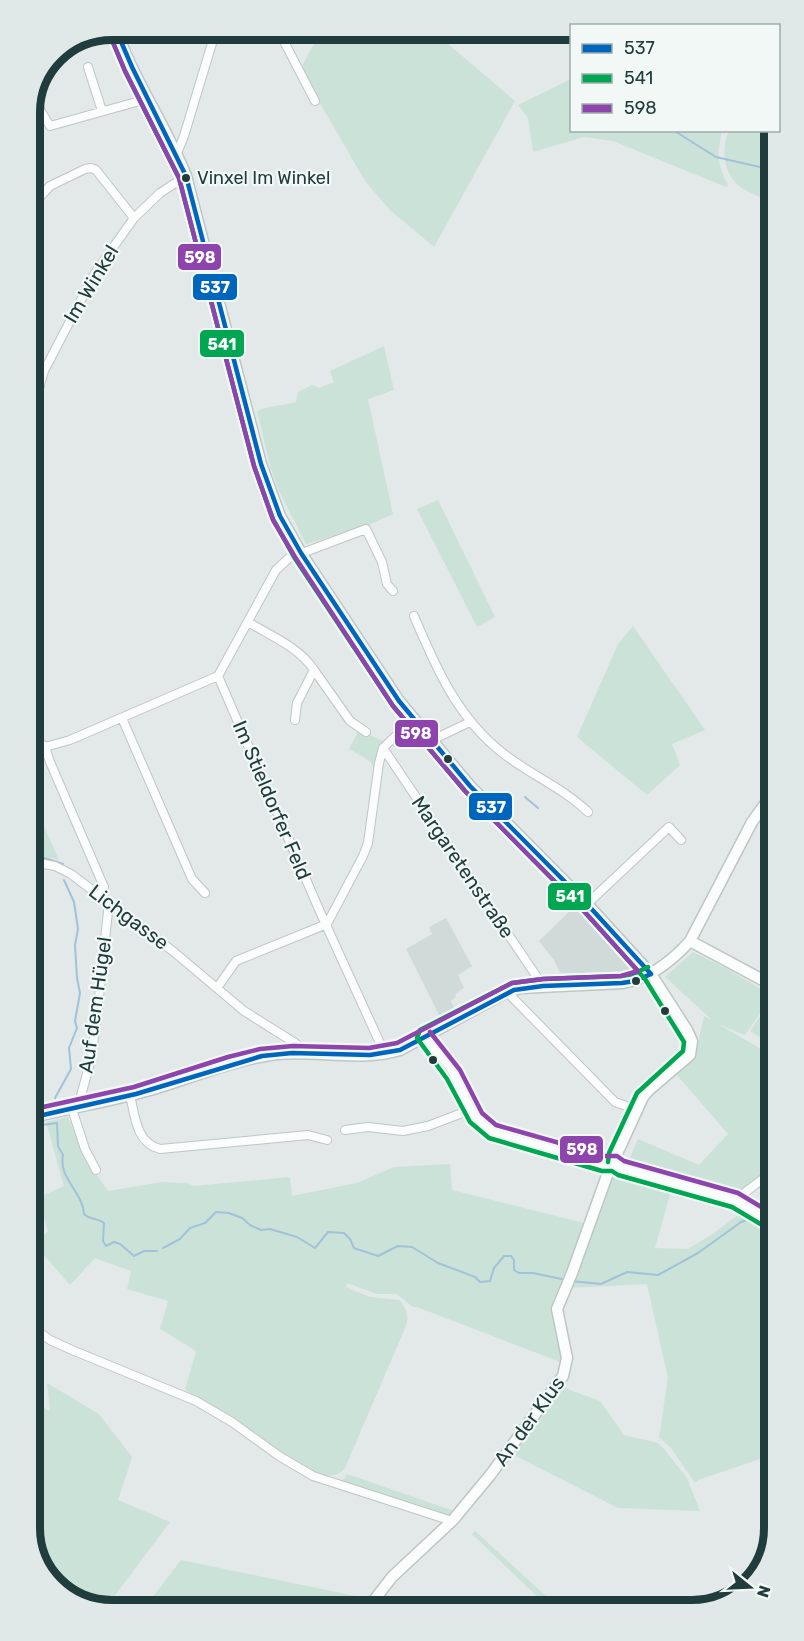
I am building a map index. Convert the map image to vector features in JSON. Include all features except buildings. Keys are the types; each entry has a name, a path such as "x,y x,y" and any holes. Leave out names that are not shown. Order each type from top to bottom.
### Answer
{"main road":[{"path":"120,40 147,99 177,153 186,176 261,464 280,516 301,554 384,681 470,786 587,904 651,974"},
{"path":"40,1116 130,1095 276,1054 362,1056 385,1054 400,1050 507,992 520,988 635,981 651,974 675,957 690,941 752,822 764,805"},
{"path":"690,941 764,981"},
{"name":"An der Klus","path":"374,1600 392,1577 452,1521 498,1464 566,1372 566,1346 557,1309 609,1170 615,1163 616,1156 643,1097 690,1055 692,1050 692,1041 684,1024 651,974"},
{"path":"615,1163 620,1168 735,1200 764,1218"}],"street":[{"path":"177,153 213,40"},
{"path":"283,40 315,101"},
{"path":"88,67 102,111"},
{"path":"41,111 50,126 147,99"},
{"path":"41,196 50,186 91,168 96,170 135,218"},
{"name":"Im Winkel","path":"41,383 44,371 66,325 95,273 135,218 160,193 186,176"},
{"path":"45,747 70,740 218,676 282,562 366,529 382,562 387,584 393,591"},
{"path":"414,616 447,689 470,722 504,754 526,770 572,796 588,812"},
{"path":"248,622 295,650 309,662 350,721 366,732"},
{"path":"295,720 297,703 314,670"},
{"name":"Im Stieldorfer Feld","path":"218,676 321,914 385,1054"},
{"path":"122,718 192,879 205,893"},
{"path":"217,988 236,961 327,924 368,843 383,748 414,718"},
{"path":"432,740 470,722"},
{"path":"41,743 45,747 104,887 100,896"},
{"name":"Margaretenstraße","path":"383,748 543,986"},
{"path":"587,904 669,827 681,840"},
{"name":"Lichgasse","path":"40,864 62,868 174,952 244,1011 295,1043 299,1053"},
{"name":"Auf dem Hügel","path":"96,1170 85,1149 77,1108 90,1063 96,1025 108,902"},
{"path":"507,992 615,1102 638,1110"},
{"path":"424,1036 431,1049 452,1072 470,1110 485,1127 493,1132 604,1164 615,1163"},
{"path":"130,1095 140,1136 152,1147 167,1148 308,1134 327,1140"},
{"path":"345,1130 368,1127 403,1131 428,1126 470,1110"},
{"path":"735,1200 764,1178"},
{"path":"40,1333 72,1350 196,1401 232,1422 279,1456 312,1476 452,1521"}],"shaded area":[{"path":"579,902 623,950 631,962 632,968 628,973 563,979 554,960 539,941"},
{"path":"446,918 472,966 458,975 464,988 455,994 456,997 451,1001 456,1012 442,1021 406,949 432,934 429,927"}],"green space":[{"path":"316,40 444,41 515,101 434,247 390,210 365,181 321,105 302,66"},
{"path":"570,79 570,132 722,132 719,159 728,185 726,187 613,141 584,137 533,152 528,118 518,105"},
{"path":"729,132 764,132 764,199 749,192 733,180 726,167 724,152"},
{"path":"384,346 394,390 368,399 393,514 364,527 306,544 279,491 271,469 257,411 296,402 298,392 312,385 319,388 334,382 330,371"},
{"path":"438,500 495,617 477,627 417,509"},
{"path":"633,626 705,730 672,744 680,765 647,795 577,737 618,644"},
{"path":"359,730 383,741 379,748 375,771 370,761 349,749"},
{"path":"40,821 42,821 59,860 40,855"},
{"path":"693,952 728,969 764,991 764,1008 745,1035 718,1024 764,1050 764,1174 739,1195 732,1191 725,1193 627,1165 638,1139 699,1165 728,1134 676,1074 695,1058 704,1016 712,1020 665,977"},
{"path":"764,1011 764,1040 750,1031"},
{"path":"68,1117 87,1161 108,1191 162,1182 185,1182 194,1186 290,1177 292,1196 357,1183 394,1167 450,1164 452,1190 588,1224 556,1300 563,1363 413,1307 397,1294 377,1294 347,1283 346,1287 370,1297 399,1300 407,1312 407,1322 345,1468 335,1475 321,1475 305,1469 271,1449 227,1416 185,1390 196,1351 160,1329 168,1301 127,1289 131,1271 95,1258 70,1285 40,1251 40,1239 48,1231 40,1205 40,1197 64,1186 46,1122"},
{"path":"616,1170 672,1187 655,1248 688,1249 745,1210 764,1222 764,1457 695,1483 671,1448 659,1437 668,1378 647,1284 569,1288 610,1174"},
{"path":"47,1383 99,1414 132,1457 118,1500 170,1522 112,1600 90,1597 69,1586 55,1572 46,1556 40,1528 40,1406 50,1411"},
{"path":"562,1387 600,1401 624,1435 658,1443 687,1478 700,1511 618,1508 510,1453"},
{"path":"347,1474 457,1512 451,1516 444,1516 337,1481 344,1479"},
{"path":"475,1531 550,1600 541,1600 472,1534"},
{"path":"181,1560 370,1599 369,1600 151,1600"}],"waterway":[{"path":"676,132 716,157 764,168"},
{"path":"525,797 538,808"},
{"path":"40,856 63,864"},
{"path":"55,1098 71,1069 69,1048 77,1028 75,1021 80,993 75,945 78,929 74,902 64,880"},
{"path":"40,1125 57,1123 58,1146 63,1155 64,1171 80,1199 84,1214 104,1223 103,1241 106,1246 114,1242 120,1244 134,1256 144,1251 157,1251"},
{"path":"163,1248 180,1239 190,1228 205,1223 216,1212 229,1213 261,1230 270,1229 297,1237 315,1248 328,1232 344,1233 354,1248 378,1256 398,1246 412,1247 438,1263 475,1277 480,1282 490,1281 494,1268 504,1256 511,1256 514,1260 514,1270 519,1273 533,1273 566,1280"},
{"path":"571,1281 601,1284 627,1272 658,1275 698,1253 741,1222 753,1218"}],"transit line":[{"name":"541","path":"112,40 125,71 179,178 254,466 273,519 294,557 393,706 465,791 582,909 645,979 684,1042 683,1051 637,1093 609,1153 608,1162"},
{"name":"598","path":"40,1108 134,1087 260,1049 293,1046 369,1048 397,1043 512,983 543,979 621,976 638,971 582,909 465,791 393,706 273,520 254,466 179,178 125,71 112,40"},
{"name":"537","path":"120,40 186,176 261,464 280,516 301,553 399,701 470,786 587,904 651,974"},
{"name":"541","path":"648,967 633,974 621,976 543,979 512,983 420,1030 417,1038 447,1079 470,1122 489,1138 602,1171 612,1171 618,1175 732,1207 764,1226"},
{"name":"537","path":"40,1116 136,1094 262,1056 292,1053 370,1055 400,1050 514,990 543,986 622,983 635,981 651,974"},
{"name":"598","path":"430,1032 460,1070 482,1113 496,1125 605,1156 617,1156 624,1161 738,1193 764,1209"}],"place":[{"name":"Vinxel Im Winkel","path":"186,178"}]}
